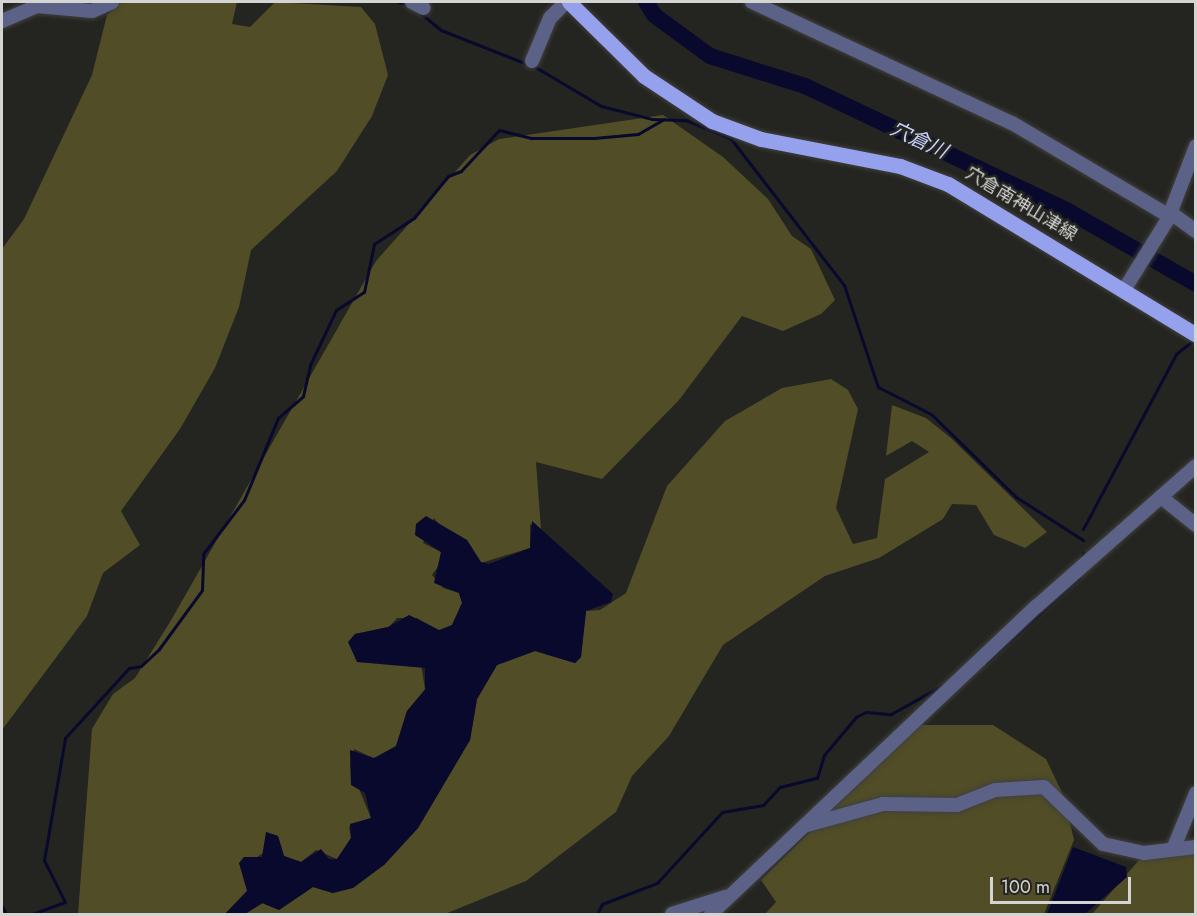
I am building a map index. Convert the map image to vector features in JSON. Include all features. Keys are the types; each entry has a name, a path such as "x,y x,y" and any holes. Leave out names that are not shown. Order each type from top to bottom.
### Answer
{"main road":[{"name":"穴倉南神山津線","path":"567,2 644,76 712,121 761,139 933,177 980,200 1126,287 1196,335"}],"street":[{"path":"2,21 37,6 97,11 112,2"},
{"path":"532,61 550,18 567,2"},
{"path":"752,2 1022,128 1196,231"},
{"path":"1126,287 1169,216 1196,146"},
{"path":"711,915 725,897 1196,466"},
{"path":"1161,497 1196,525"},
{"path":"802,826 883,804 957,805 995,790 1044,787 1103,843 1144,853 1174,847 1196,847"},
{"path":"1174,847 1196,793"},
{"path":"672,915 725,897"}],"shaded area":[{"path":"121,2 237,2 232,24 250,27 275,2 361,7 375,24 388,75 372,116 337,171 251,250 239,307 215,368 180,429 121,511 140,545 103,573 87,616 2,730 2,249 24,219 92,75 107,15"},
{"path":"663,115 723,157 768,199 792,236 811,249 835,300 821,314 783,331 742,316 679,400 602,479 536,462 541,529 530,524 530,548 481,563 467,540 444,530 434,518 423,543 441,552 442,561 432,575 443,588 459,593 462,603 452,625 440,631 417,618 397,618 389,627 355,634 357,662 421,664 425,689 407,711 396,746 386,755 373,758 354,749 350,767 371,818 349,827 351,838 337,859 316,850 301,862 284,856 278,836 266,832 266,851 253,860 247,891 225,914 78,914 92,729 113,694 135,678 170,622 376,261 470,155 499,139"},
{"path":"831,379 848,390 858,409 836,508 853,544 877,538 885,479 929,452 912,441 886,456 892,405 926,418 951,438 1047,532 1025,548 994,535 976,505 952,504 943,519 879,558 825,576 723,645 669,736 632,776 616,812 526,881 445,914 245,914 263,903 279,910 313,887 333,893 384,865 418,828 470,740 477,699 497,665 535,651 575,663 581,657 586,611 600,610 626,593 667,486 725,421 782,388"},
{"path":"426,516 467,540 481,562 489,564 530,548 532,521 613,594 611,602 586,611 581,657 575,663 535,651 497,665 477,699 470,740 418,828 384,865 353,888 333,893 313,887 279,910 262,903 245,914 225,914 247,891 239,863 244,857 262,857 266,832 278,836 284,856 301,862 321,849 329,859 337,859 351,838 350,824 371,818 365,793 351,785 350,750 374,758 396,746 407,711 425,690 425,668 357,662 348,642 355,634 388,627 409,615 439,630 452,625 462,603 459,593 434,583 441,552 415,535 416,524"},
{"path":"919,725 993,725 1046,759 1064,797 1074,840 1044,914 765,914 776,902 761,880"},
{"path":"1073,847 1126,867 1127,877 1085,914 1047,914"},
{"path":"1183,850 1195,852 1195,914 1092,914 1140,859"}],"waterway":[{"path":"398,2 407,4"},
{"name":"穴倉川","path":"646,2 654,15 710,56 805,86 1068,211 1196,284"},
{"path":"420,13 441,30 537,68 601,106 652,119 686,120 731,139 844,285 878,387 931,414 1016,497 1083,540"},
{"path":"32,914 65,902 44,860 65,738 129,668 141,666 159,649 202,590 203,554 244,500 278,418 303,396 310,365 336,310 364,292 374,244 414,218 448,176 461,171 499,130 532,138 594,138 638,134 664,119"},
{"path":"1083,529 1176,354 1191,342"},
{"path":"1081,561 1083,552"},
{"path":"986,663 1079,578"},
{"path":"597,914 602,904 657,883 722,812 763,805 780,787 817,778 824,755 856,717 866,712 891,714 950,681"},
{"path":"2,906 6,914"}]}
